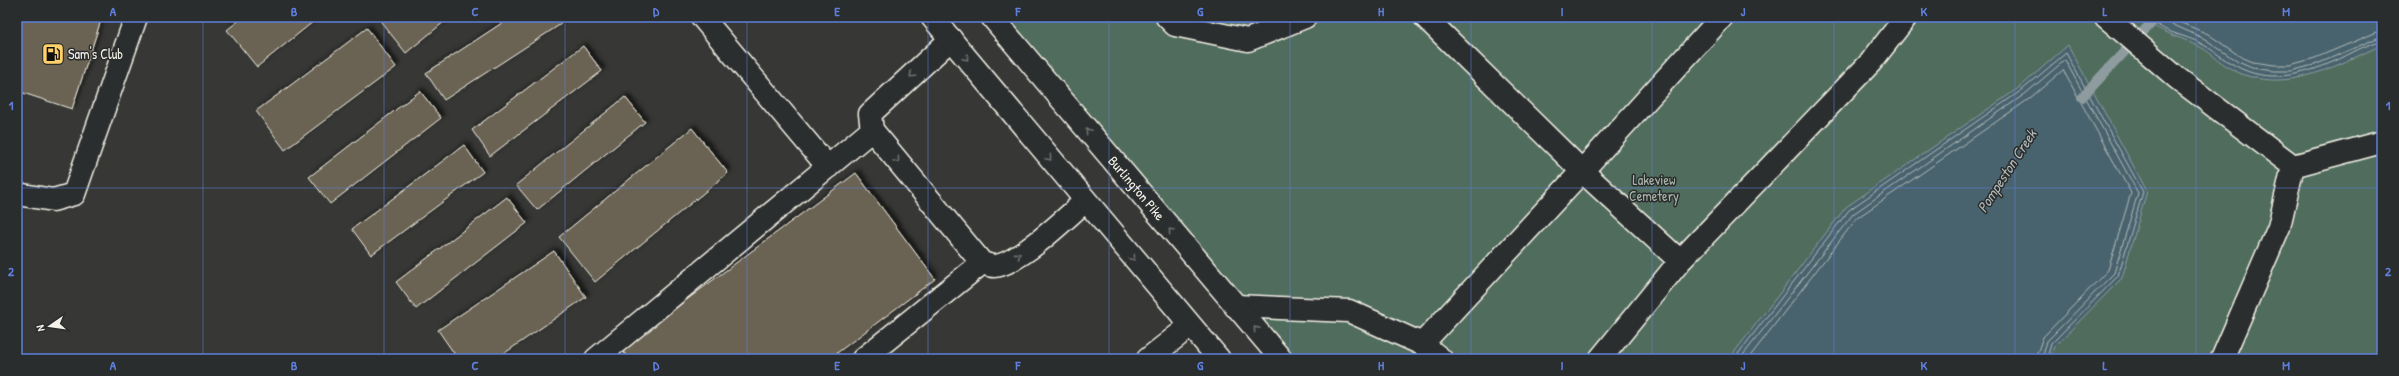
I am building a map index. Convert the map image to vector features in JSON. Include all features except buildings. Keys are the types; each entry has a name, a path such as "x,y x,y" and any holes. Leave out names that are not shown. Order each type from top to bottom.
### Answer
{"main road":[{"path":"17,194 53,200 74,194 136,17"},
{"path":"702,17 828,167"},
{"path":"932,17 1219,359"},
{"name":"Burlington Pike","path":"992,17 1281,359"},
{"path":"1167,17 1175,25 1248,40 1304,17"},
{"path":"1425,17 1582,171 1680,261"},
{"path":"1422,344 1722,17"},
{"path":"1600,359 1680,261 1871,62 1906,17"},
{"path":"2106,17 2178,78 2293,166"},
{"path":"951,39 870,114 872,130 982,263 994,266 1010,261 1045,236 1085,201"},
{"path":"596,359 872,130"},
{"path":"2293,166 2382,142"},
{"path":"2222,359 2279,227 2293,166"},
{"path":"863,359 982,263"},
{"path":"1235,306 1349,311 1422,344 1441,359"},
{"path":"1148,359 1190,326"}],"green space":[{"name":"Lakeview Cemetery","path":"992,17 2382,17 2382,359 1281,359"}],"water":[{"path":"2145,17 2382,17 2382,45 2328,69 2310,75 2292,79 2273,80 2254,78 2226,66 2209,52 2200,47 2162,31 2150,24"},
{"path":"2068,45 2147,191 2122,278 2054,347 2050,359 1729,359 1846,207 2020,87"}],"waterway":[{"name":"Pompeston Creek","path":"2082,97 2157,17"}],"place":[{"name":"Sam's Club","path":"53,54"}]}
